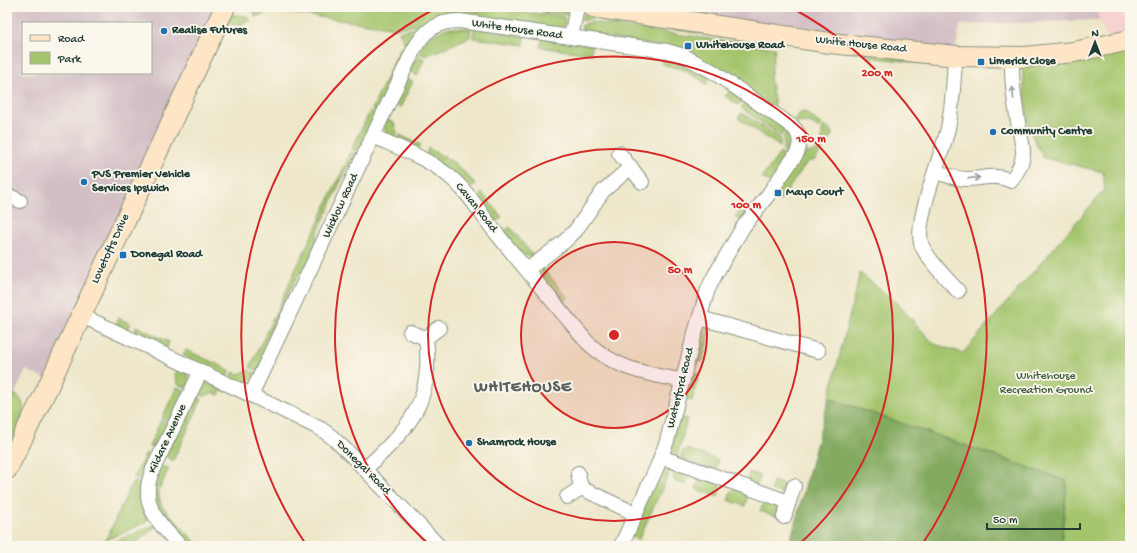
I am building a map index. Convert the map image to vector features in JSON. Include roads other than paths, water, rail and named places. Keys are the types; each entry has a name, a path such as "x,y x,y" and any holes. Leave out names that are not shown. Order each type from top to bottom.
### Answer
{"street":[{"name":"Lovetofts Drive","path":"7,469 45,393 80,315 225,7"},
{"name":"White House Road","path":"571,37 576,7"},
{"name":"White House Road","path":"593,7 830,43 954,55 1024,57 1074,52 1130,40"},
{"name":"White House Road","path":"440,24 446,22 460,22 571,37 666,51 690,59 712,71 793,127 800,140 797,153"},
{"name":"Wicklow Road","path":"251,395 417,44 429,29 440,24"},
{"path":"954,55 954,87 951,114 947,134 923,214 920,231 924,251 958,292"},
{"path":"936,172 967,179 998,177 1011,181 1022,162 1023,153 1015,104 1012,57"},
{"name":"Cavan Road","path":"373,136 430,163 463,188 496,233 596,352 629,369 683,381"},
{"path":"619,153 642,182"},
{"name":"Waterford Road","path":"621,546 667,441 708,289 743,227 768,195 797,153"},
{"path":"528,270 565,241 576,230 603,192 617,178 631,168"},
{"name":"Donegal Road","path":"80,315 321,429 332,437 365,469 439,546"},
{"path":"700,318 818,351"},
{"path":"426,338 439,328"},
{"path":"410,332 426,338"},
{"path":"365,469 404,431 420,402 426,386 427,377 426,338"},
{"name":"Kildare Avenue","path":"180,546 155,517 149,504 148,486 153,469 201,371"},
{"path":"661,457 789,502"},
{"path":"578,473 581,488"},
{"path":"784,517 794,486"},
{"path":"581,488 636,514"},
{"path":"567,497 581,488"}],"place":[{"name":"Realise Futures","path":"164,31"},
{"name":"Whitehouse Road","path":"688,46"},
{"name":"Limerick Close","path":"981,62"},
{"name":"Community Centre","path":"993,132"},
{"name":"PVS Premier Vehicle Services Ipswich","path":"84,182"},
{"name":"Mayo Court","path":"778,193"},
{"name":"Donegal Road","path":"123,255"},
{"name":"Shamrock House","path":"469,443"}],"district":[{"name":"WHITEHOUSE","path":"523,388"}],"park label":[{"name":"Whitehouse Recreation Ground","path":"1046,384"}]}
